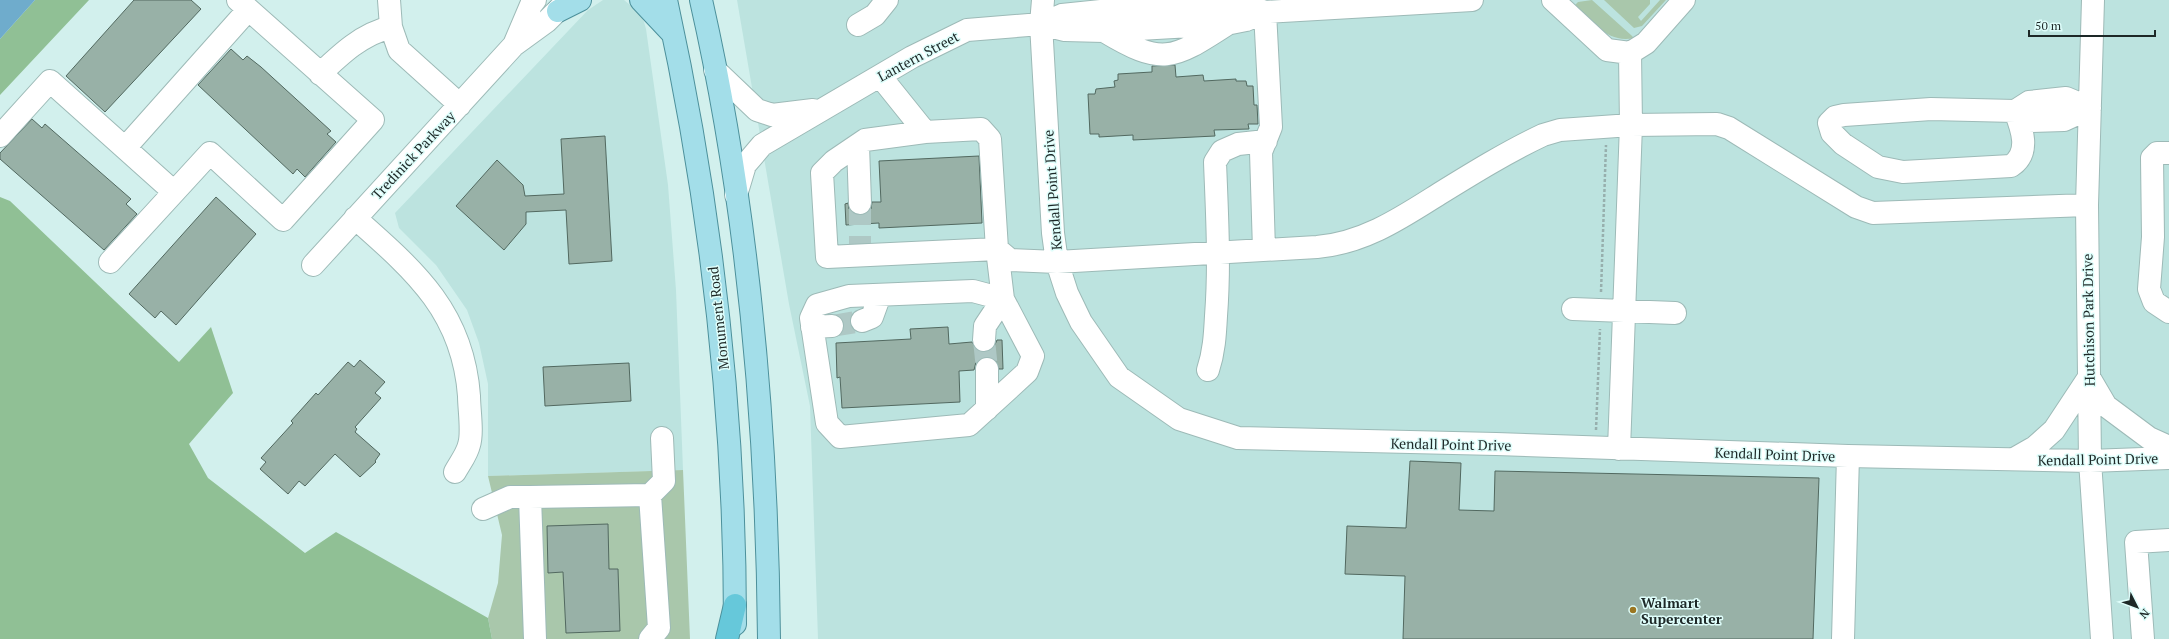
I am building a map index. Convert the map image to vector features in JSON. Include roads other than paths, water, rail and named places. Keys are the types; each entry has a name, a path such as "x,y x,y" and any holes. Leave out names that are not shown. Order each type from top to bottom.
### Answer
{"highway":[{"path":"727,639 735,606"}],"main road":[{"path":"563,5 580,0"},
{"path":"641,0 674,35"},
{"name":"Monument Road","path":"666,0 687,104 711,254 723,360 734,527 735,639"},
{"path":"701,0 715,70 736,195 761,404 765,462 769,639"}],"street":[{"path":"390,0 391,28 399,50 460,105"},
{"name":"Tredinick Parkway","path":"514,45 531,4 535,0"},
{"path":"858,25 876,15 887,0"},
{"path":"1041,24 1042,0"},
{"name":"Lantern Street","path":"1041,24 1065,30 1104,31 1226,24 1246,20 1265,12 1464,0"},
{"path":"1553,0 1607,50 1630,53 1646,43 1684,0"},
{"name":"Hutchison Park Drive","path":"2093,0 2087,205 2090,461 2102,639"},
{"path":"110,262 210,153 283,220 373,120 243,5 125,148"},
{"name":"Tredinick Parkway","path":"312,265 514,45 563,5"},
{"name":"Lantern Street","path":"736,195 745,165 762,145 912,57 967,30 1041,24 1062,16 1101,11 1227,5 1249,6 1265,12"},
{"path":"1264,250 1261,152 1271,127 1265,12"},
{"name":"Kendall Point Drive","path":"1041,24 1053,233 1057,262 1067,293 1081,322 1119,377 1179,420 1238,438 1848,456 2090,461 2169,458"},
{"path":"320,74 354,43 379,30 391,28"},
{"path":"1619,449 1631,125 1630,53"},
{"path":"715,70 757,110 772,115 826,108"},
{"path":"880,76 924,132"},
{"path":"0,136 50,81 174,192"},
{"path":"2016,111 2023,131 2023,150 2018,162 2011,166 1902,172 1878,167 1844,144 1832,133 1829,123 1835,117 1844,115 1931,109 2016,111 2029,102 2066,98 2090,108"},
{"path":"1003,299 972,291 849,296 817,305 811,318 822,327 827,423 840,436 969,425 1027,372 1034,356 1003,299 997,249 990,139 981,129 924,132 865,140 834,161 822,173 827,257 997,249 1010,260 1057,262 1264,250 1321,246 1348,242 1371,234 1404,216 1543,134 1560,130 1631,125 1703,123 1729,128 1856,207 1874,214 2087,205"},
{"path":"1208,370 1213,356 1219,252 1215,162 1222,151 1238,144 1266,141"},
{"path":"858,145 860,203"},
{"path":"2169,153 2157,153 2152,158 2153,237 2150,289 2154,302 2169,312"},
{"path":"355,218 403,261 424,284 440,305 458,339 467,373 469,445 455,472"},
{"path":"862,321 872,317 880,295"},
{"path":"984,340 985,326 1003,299"},
{"path":"1573,310 1675,313"},
{"path":"987,369 988,409"},
{"path":"2014,459 2035,447 2054,430 2089,376 2106,406 2149,438 2169,447"},
{"path":"483,509 510,497 650,495 664,480 662,438"},
{"path":"1843,639 1848,456"},
{"path":"650,495 659,628 650,639"},
{"path":"530,497 535,639"},
{"path":"2143,639 2136,542 2169,540"}],"water":[{"path":"0,0 35,0 0,39"}],"tunnel":[{"path":"860,203 860,255"},
{"path":"832,326 862,321"},
{"path":"984,340 987,369"}],"place":[{"name":"Walmart Supercenter","path":"1633,610"}]}
